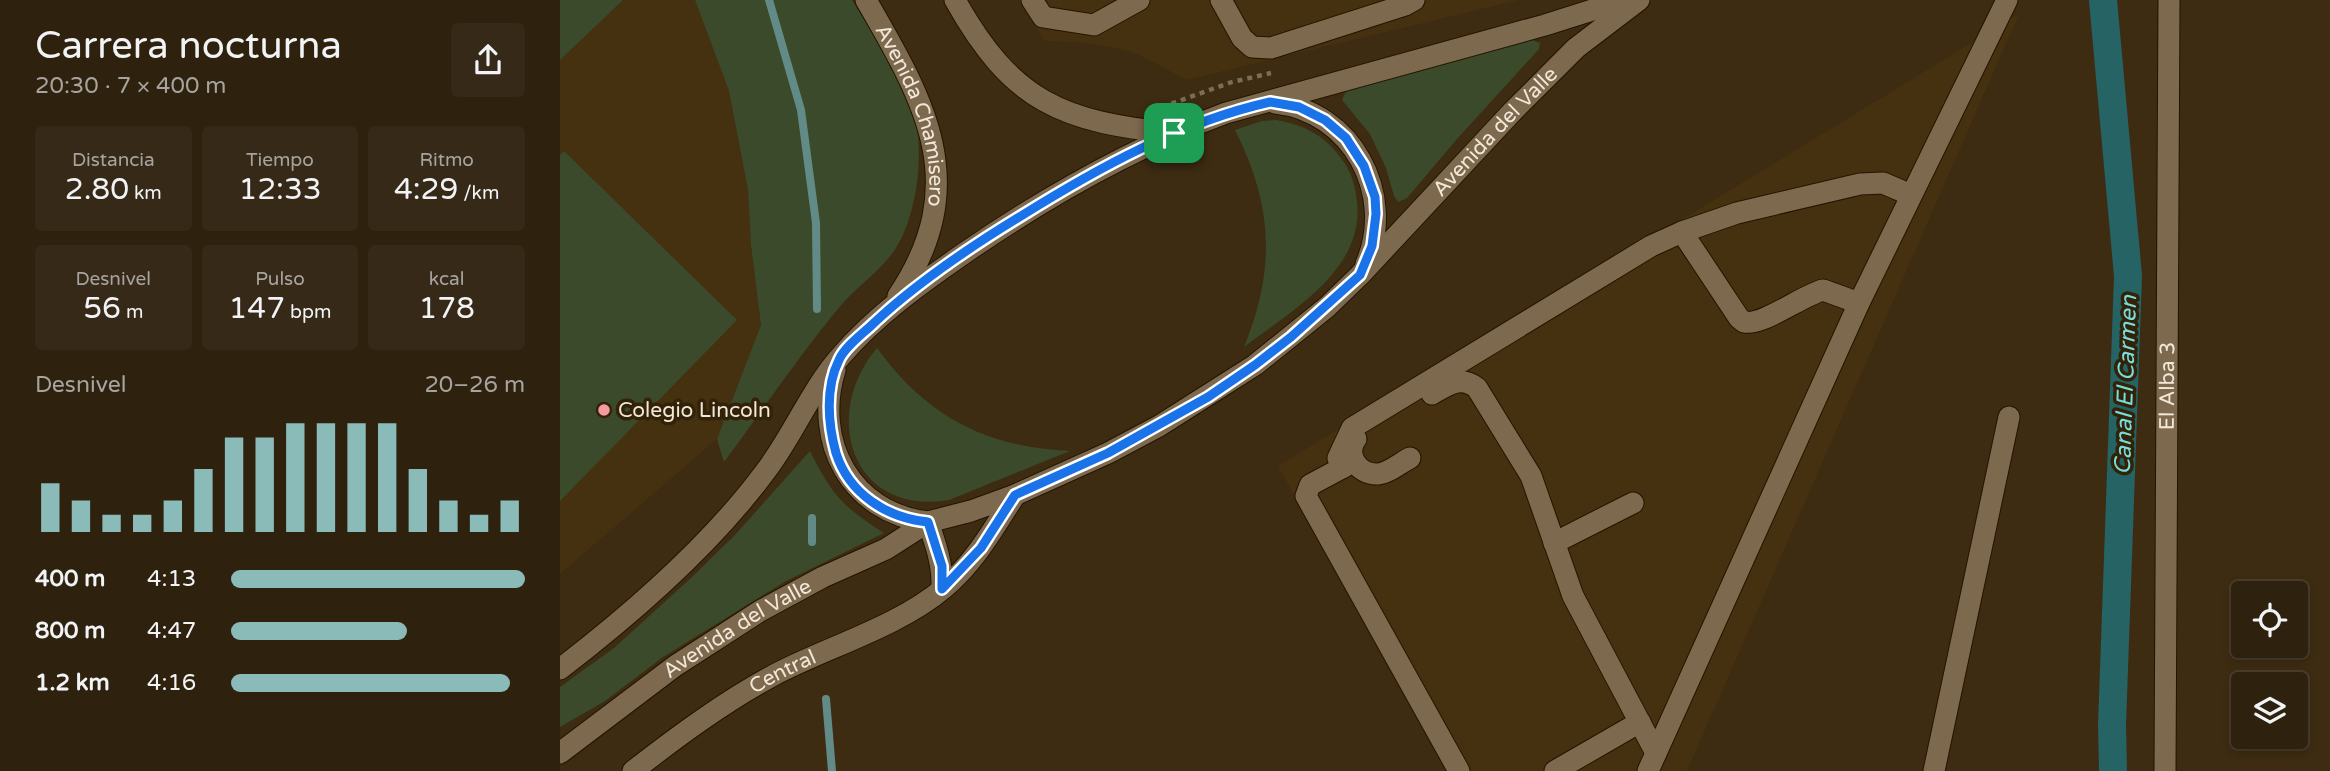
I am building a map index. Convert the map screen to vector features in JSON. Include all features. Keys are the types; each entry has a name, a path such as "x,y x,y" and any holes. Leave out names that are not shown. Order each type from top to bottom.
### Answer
{"street":[{"name":"Avenida Chamisero","path":"866,0 916,90 931,135 937,180 932,223 926,243 916,267 889,309"},
{"path":"955,0 967,22 1002,70 1047,103 1108,125 1174,133"},
{"path":"967,22 977,0"},
{"path":"1032,0 1043,18 1094,26 1139,0"},
{"path":"1221,0 1242,38 1252,47 1271,48 1414,0"},
{"name":"Avenida del Valle","path":"560,669 642,601 734,509 765,473 839,358 889,309 940,269 1040,204 1174,133 1226,113 1545,25 1624,0"},
{"name":"Avenida del Valle","path":"560,753 675,666 717,638 823,577 886,549 928,522 971,511 1015,495 1108,453 1208,397 1255,365 1291,337 1360,275 1576,48 1639,0"},
{"path":"1652,762 1859,303 2007,0"},
{"name":"El Alba 3","path":"2165,771 2169,0"},
{"name":"Avenida del Valle","path":"1270,102 1299,107 1325,120 1346,138 1364,166 1375,197 1376,214 1372,246 1360,275"},
{"path":"1410,458 1379,474 1338,460 1352,428 1651,246 1737,213 1860,184 1883,183 1911,195"},
{"path":"1682,232 1744,322 1759,322 1800,298 1823,290 1859,303"},
{"name":"Avenida del Valle","path":"839,358 829,399 832,440 842,467 854,486 873,503 907,520 928,522"},
{"path":"1348,465 1354,439 1452,382 1473,384 1531,477 1573,596 1640,722 1652,762"},
{"path":"1934,771 2008,417"},
{"path":"1348,465 1310,485 1306,496 1459,771"},
{"name":"Central","path":"633,771 670,743 775,674 904,614 942,589 981,548 1015,495"},
{"path":"1554,543 1633,503"},
{"path":"928,522 942,566 942,589"},
{"path":"1555,771 1640,722"}],"shaded area":[{"path":"560,0 695,0 729,91 748,190 751,245 761,325 717,439 560,574"},
{"path":"1019,0 1519,0 1186,80 1140,55 1112,47 1045,41"},
{"path":"2019,14 1687,771 1446,771 1278,466"}],"green space":[{"path":"560,0 623,0 560,60"},
{"path":"695,0 852,0 907,92 918,140 919,160 914,200 902,237 894,251 826,323 724,462 717,439 761,325 751,245 748,190 729,91"},
{"path":"1532,40 1540,43 1539,49 1407,198 1398,202 1370,134 1342,100 1346,91"},
{"path":"1276,120 1314,133 1336,152 1349,170 1354,185 1357,201 1356,226 1349,248 1337,268 1321,286 1303,303 1244,347 1261,291 1266,237 1257,185 1235,130 1262,121"},
{"name":"Colegio Lincoln","path":"564,151 737,320 560,501 560,155"},
{"path":"877,348 916,393 961,424 1011,443 1070,451 949,500 916,501 889,492 869,477 855,455 849,430 851,402 860,374"},
{"path":"810,451 839,498 884,533 786,581 663,657 605,701 560,727 560,687 614,648 691,578 735,535"}],"waterway":[{"path":"769,0 801,110 816,223 817,309"},
{"name":"Canal El Carmen","path":"2103,0 2128,276 2112,725 2113,771"},
{"path":"812,518 812,542"},
{"path":"826,699 832,771"}],"place":[{"name":"Colegio Lincoln","path":"604,410"}],"route":[{"path":"1270,102 1299,107 1325,120 1346,138 1356,151 1375,197 1375,231 1367,261 1360,275 1291,337 1208,397 1108,453 1015,495 981,548 942,589 942,566 928,522 907,520 873,503 854,486 842,467 832,440 829,399 839,358 889,309 940,269 995,232 1112,164 1174,133 1226,113 1270,102"}]}
